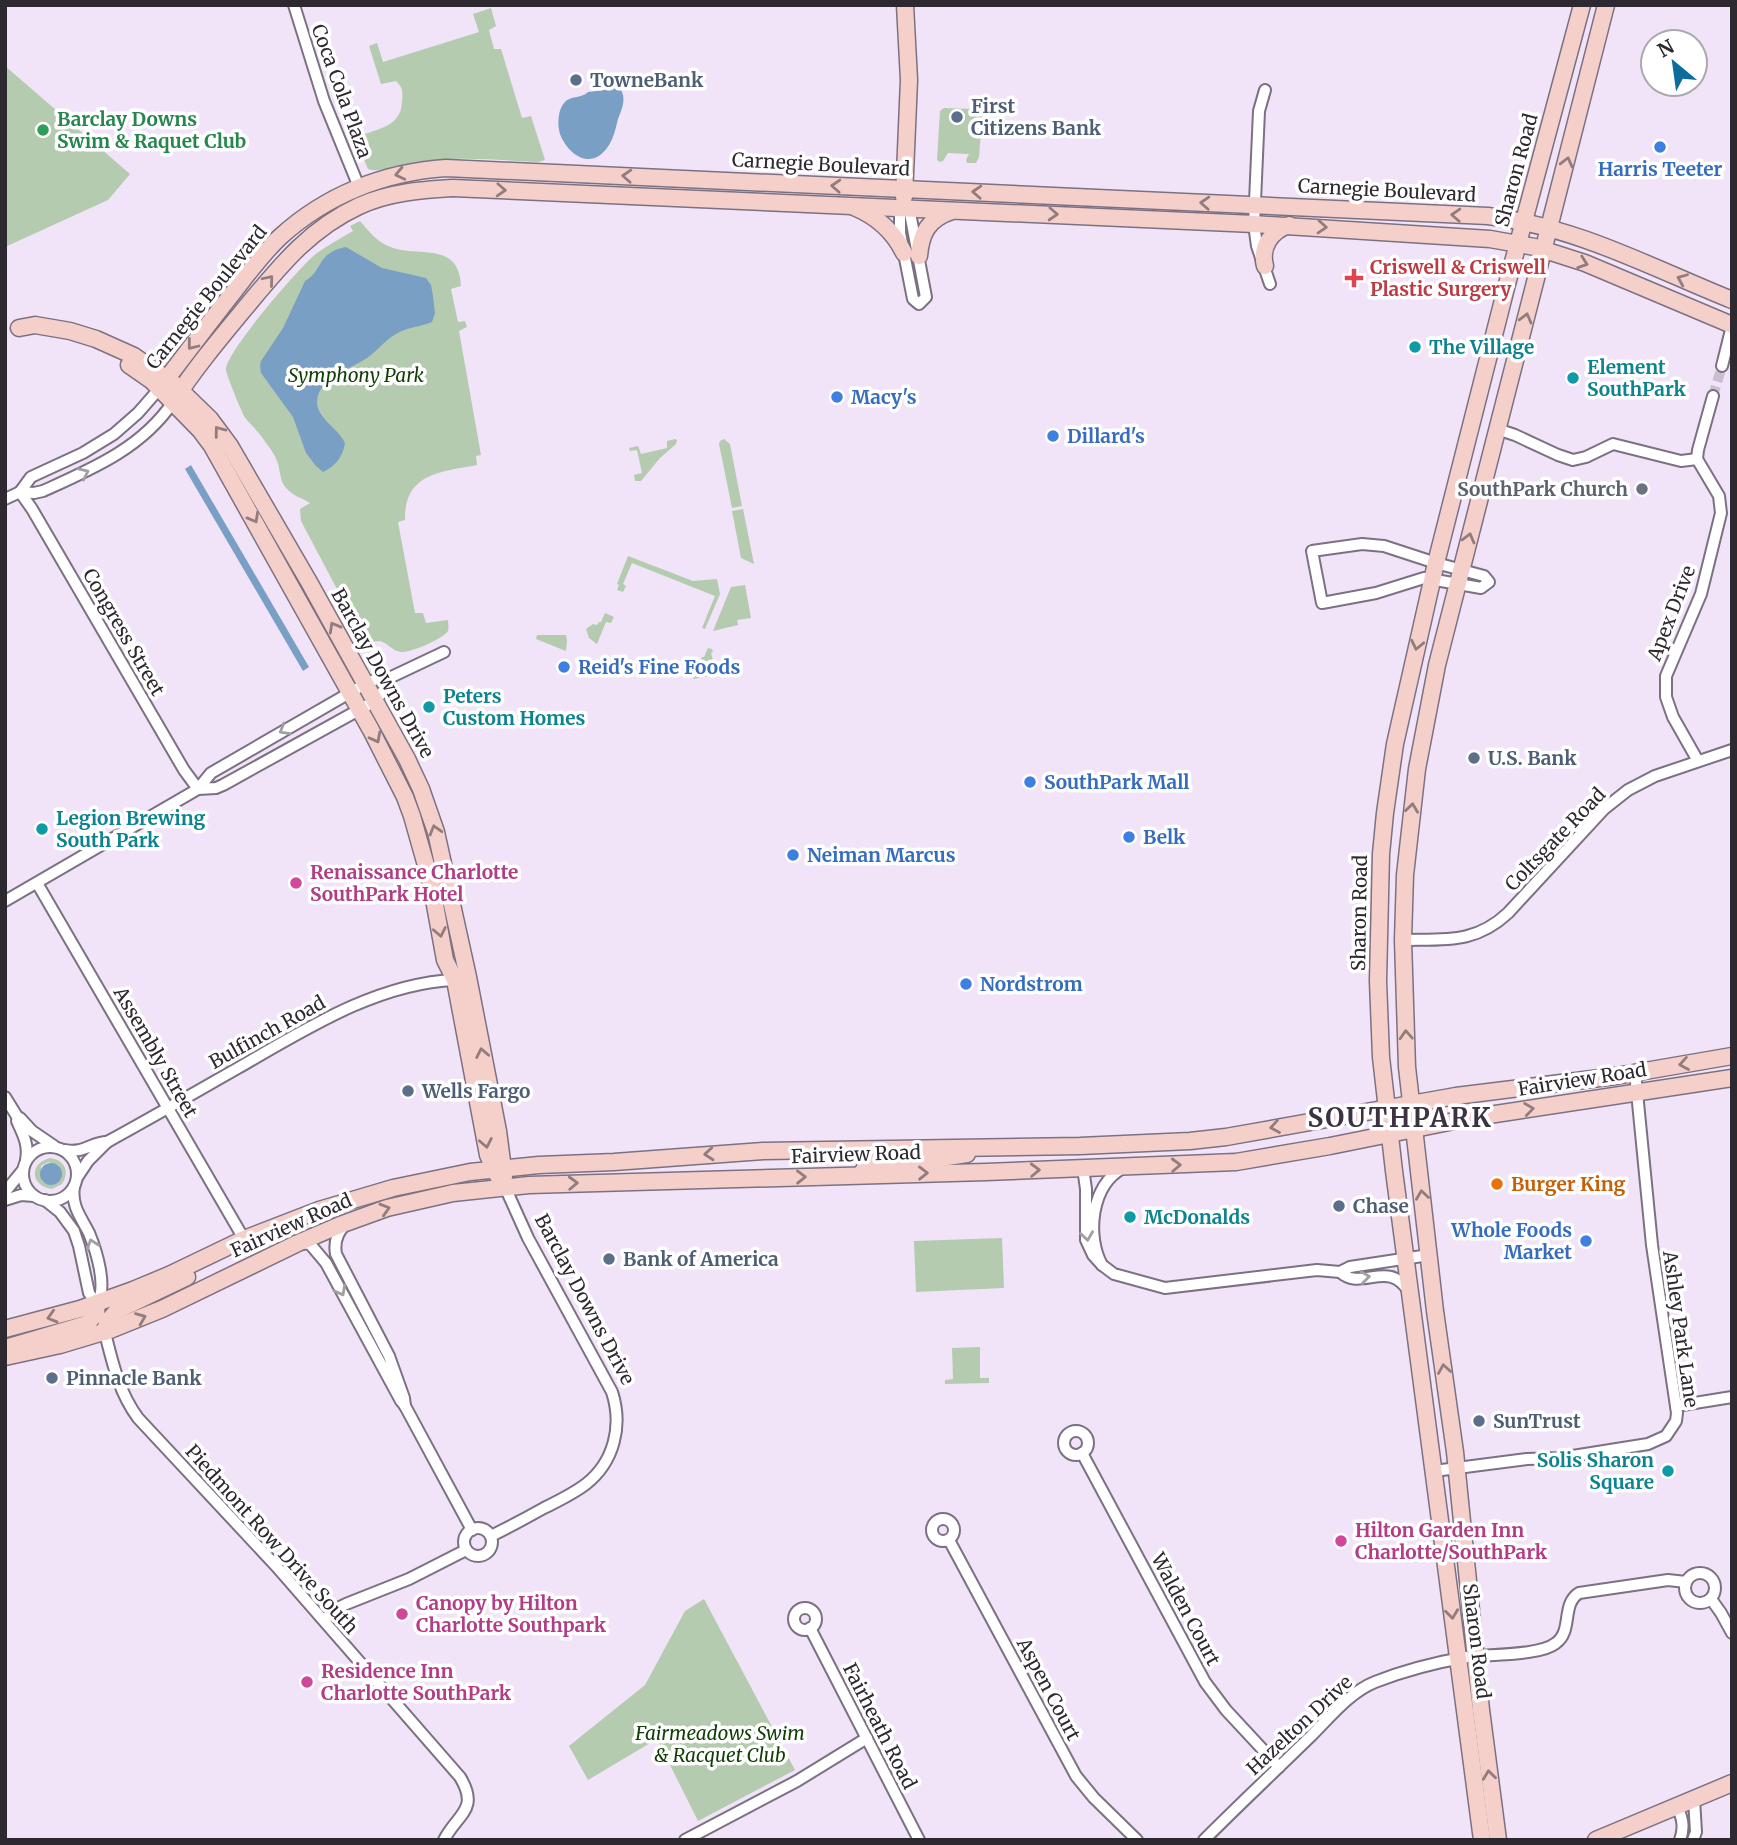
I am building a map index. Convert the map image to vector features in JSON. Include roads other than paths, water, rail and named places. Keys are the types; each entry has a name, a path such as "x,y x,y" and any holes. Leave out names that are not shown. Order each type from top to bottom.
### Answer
{"main road":[{"path":"904,207 909,80 905,5"},
{"name":"Sharon Road","path":"1482,1840 1386,1108 1379,995 1382,842 1395,744 1434,571 1582,5"},
{"path":"1593,57 1588,47 1595,5"},
{"name":"Sharon Road","path":"1499,1835 1481,1710 1457,1469 1410,1104 1403,940 1405,875 1417,769 1437,664 1606,5"},
{"name":"Carnegie Boulevard","path":"163,383 272,245 309,214 337,197 384,178 410,172 457,168 1474,215 1550,228 1608,247 1732,300"},
{"name":"Carnegie Boulevard","path":"177,396 228,328 289,256 332,220 361,205 390,195 453,188 1289,225 1490,239 1544,250 1603,270 1732,326"},
{"path":"844,204 858,208 879,220 911,254 928,226 941,215 961,210"},
{"path":"1265,266 1263,256 1269,240 1280,229 1289,225"},
{"name":"Barclay Downs Drive","path":"12,327 35,325 70,331 134,356 177,396 210,419 235,454 309,582 421,789 432,821 447,876 461,979 498,1131 498,1169 505,1186"},
{"name":"Barclay Downs Drive","path":"177,396 217,453 390,764 412,816 431,883 445,960 461,979"},
{"name":"Fairview Road","path":"5,1329 97,1303 160,1279 244,1239 319,1210 442,1177 498,1169 763,1151 1080,1146 1212,1139 1480,1092 1635,1072 1732,1056"},
{"name":"Fairview Road","path":"5,1357 105,1332 162,1309 298,1243 350,1221 408,1202 453,1193 505,1186 1203,1164 1264,1158 1480,1116 1732,1078"},
{"path":"861,1175 866,1166 876,1162 944,1158 964,1155 988,1146"},
{"path":"105,1332 109,1319 122,1308 213,1264 244,1239"},
{"path":"5,1348 85,1325 95,1315 97,1303"},
{"path":"1596,1840 1732,1783"}],"street":[{"name":"Coca Cola Plaza","path":"294,5 324,101 359,187"},
{"path":"1265,90 1259,111 1254,224 1257,246 1270,284"},
{"path":"904,207 899,218 911,254"},
{"path":"1722,366 1732,326"},
{"name":"Carnegie Boulevard","path":"5,499 20,492 31,477 83,453 114,434 138,413 163,383"},
{"name":"Carnegie Boulevard","path":"20,492 43,491 116,456 141,438 177,396"},
{"path":"1497,429 1573,460 1613,444 1681,461 1697,458 1713,396"},
{"name":"Apex Drive","path":"1697,458 1716,489 1721,513 1701,594 1666,676 1666,697 1673,717 1698,761"},
{"name":"Congress Street","path":"20,492 184,770 198,789"},
{"path":"1434,571 1422,578 1369,594 1322,603 1312,551 1377,544 1434,571 1458,577"},
{"path":"5,901 198,789 211,773 365,684 379,678 387,679 444,652"},
{"path":"198,789 219,787 375,701 384,690 387,679"},
{"name":"Coltsgate Road","path":"1403,940 1457,938 1484,931 1497,923 1612,802 1655,776 1732,750"},
{"name":"Assembly Street","path":"37,883 244,1239"},
{"name":"Bulfinch Road","path":"76,1182 88,1161 107,1142 276,1045 358,1004 402,987 461,979"},
{"name":"Ashley Park Lane","path":"1434,1471 1527,1459 1560,1458 1648,1444 1666,1436 1672,1429 1676,1421 1676,1406 1652,1245 1635,1072"},
{"path":"5,1097 18,1118 35,1134 70,1154 75,1162 78,1170 73,1199 75,1208 93,1244 102,1281 102,1294 97,1303 89,1293 74,1231 60,1213 26,1185 27,1145 18,1118"},
{"name":"Bulfinch Road","path":"60,1148 78,1151 107,1142"},
{"path":"5,1192 18,1179 31,1154 48,1146 60,1148"},
{"path":"1102,1265 1096,1249 1096,1205 1112,1176 1127,1167"},
{"path":"1083,1168 1086,1189 1086,1240 1093,1255 1114,1274 1169,1288 1312,1270 1340,1272 1350,1267 1429,1255"},
{"path":"5,1200 21,1195 61,1199 70,1193 76,1182"},
{"name":"Barclay Downs Drive","path":"324,1620 346,1604 410,1579 466,1550 473,1556 483,1556 490,1550 493,1541 491,1536 586,1485 609,1457 615,1439 617,1411 612,1392 528,1238 505,1186"},
{"path":"350,1221 337,1236 336,1254 389,1356 405,1406"},
{"path":"298,1243 310,1244 324,1260 471,1530"},
{"path":"1340,1272 1346,1278 1353,1279 1390,1276 1404,1283 1410,1293"},
{"name":"Piedmont Row Drive South","path":"97,1303 117,1380 135,1415 267,1556 460,1777 468,1791 467,1807 444,1840"},
{"path":"1676,1406 1732,1397"},
{"name":"Walden Court","path":"1082,1453 1205,1682 1219,1702 1279,1767"},
{"path":"466,1550 465,1536 471,1530 481,1528 491,1536"},
{"name":"Aspen Court","path":"949,1540 1076,1776 1092,1796 1137,1840"},
{"path":"1695,1574 1706,1574 1711,1578 1715,1589 1711,1599 1694,1602 1686,1594 1686,1582 1695,1574"},
{"name":"Hazelton Drive","path":"1204,1840 1363,1688 1384,1679 1458,1659 1544,1650 1558,1642 1565,1630 1569,1605 1579,1593 1668,1580 1686,1582"},
{"path":"1711,1599 1732,1633"},
{"name":"Fairheath Road","path":"810,1628 919,1840"},
{"path":"685,1840 797,1781 867,1738"},
{"path":"1693,1840 1696,1832 1694,1799"},
{"path":"1677,1806 1682,1818 1681,1840"}],"water":[{"path":"610,82 620,89 623,99 614,135 603,153 589,159 582,158 569,149 560,134 560,109 569,99 604,90"},
{"path":"346,247 382,268 426,278 431,285 435,313 432,322 405,330 388,339 367,358 336,375 318,394 318,409 345,443 338,460 323,472 306,453 293,417 261,373 260,365 283,328 305,281 325,257"},
{"path":"191,465 309,667 303,671 185,469"},
{"path":"47,1163 55,1163 62,1170 62,1178 55,1185 47,1185 40,1178 40,1170"}],"tunnel":[{"path":"1713,396 1722,366"}],"place":[{"name":"TowneBank","path":"576,80"},
{"name":"First Citizens Bank","path":"957,117"},
{"name":"Barclay Downs Swim & Raquet Club","path":"43,130"},
{"name":"Harris Teeter","path":"1660,147"},
{"name":"Criswell & Criswell Plastic Surgery","path":"1354,278"},
{"name":"The Village","path":"1415,347"},
{"name":"Element SouthPark","path":"1573,378"},
{"name":"Macy's","path":"837,397"},
{"name":"Dillard's","path":"1053,436"},
{"name":"SouthPark Church","path":"1642,489"},
{"name":"Reid's Fine Foods","path":"564,667"},
{"name":"Peters Custom Homes","path":"429,707"},
{"name":"U.S. Bank","path":"1474,758"},
{"name":"SouthPark Mall","path":"1030,782"},
{"name":"Legion Brewing South Park","path":"42,829"},
{"name":"Belk","path":"1129,837"},
{"name":"Neiman Marcus","path":"793,855"},
{"name":"Renaissance Charlotte SouthPark Hotel","path":"296,883"},
{"name":"Nordstrom","path":"966,984"},
{"name":"Wells Fargo","path":"408,1091"},
{"name":"Burger King","path":"1497,1184"},
{"name":"Chase","path":"1339,1206"},
{"name":"McDonalds","path":"1130,1217"},
{"name":"Whole Foods Market","path":"1586,1241"},
{"name":"Bank of America","path":"609,1259"},
{"name":"Pinnacle Bank","path":"52,1378"},
{"name":"SunTrust","path":"1479,1421"},
{"name":"Solis Sharon Square","path":"1668,1471"},
{"name":"Hilton Garden Inn Charlotte/SouthPark","path":"1341,1541"},
{"name":"Canopy by Hilton Charlotte Southpark","path":"402,1614"},
{"name":"Residence Inn Charlotte SouthPark","path":"307,1682"}],"district":[{"name":"SOUTHPARK","path":"1400,1118"}],"park label":[{"name":"Symphony Park","path":"356,375"},
{"name":"Fairmeadows Swim & Racquet Club","path":"720,1744"}]}
